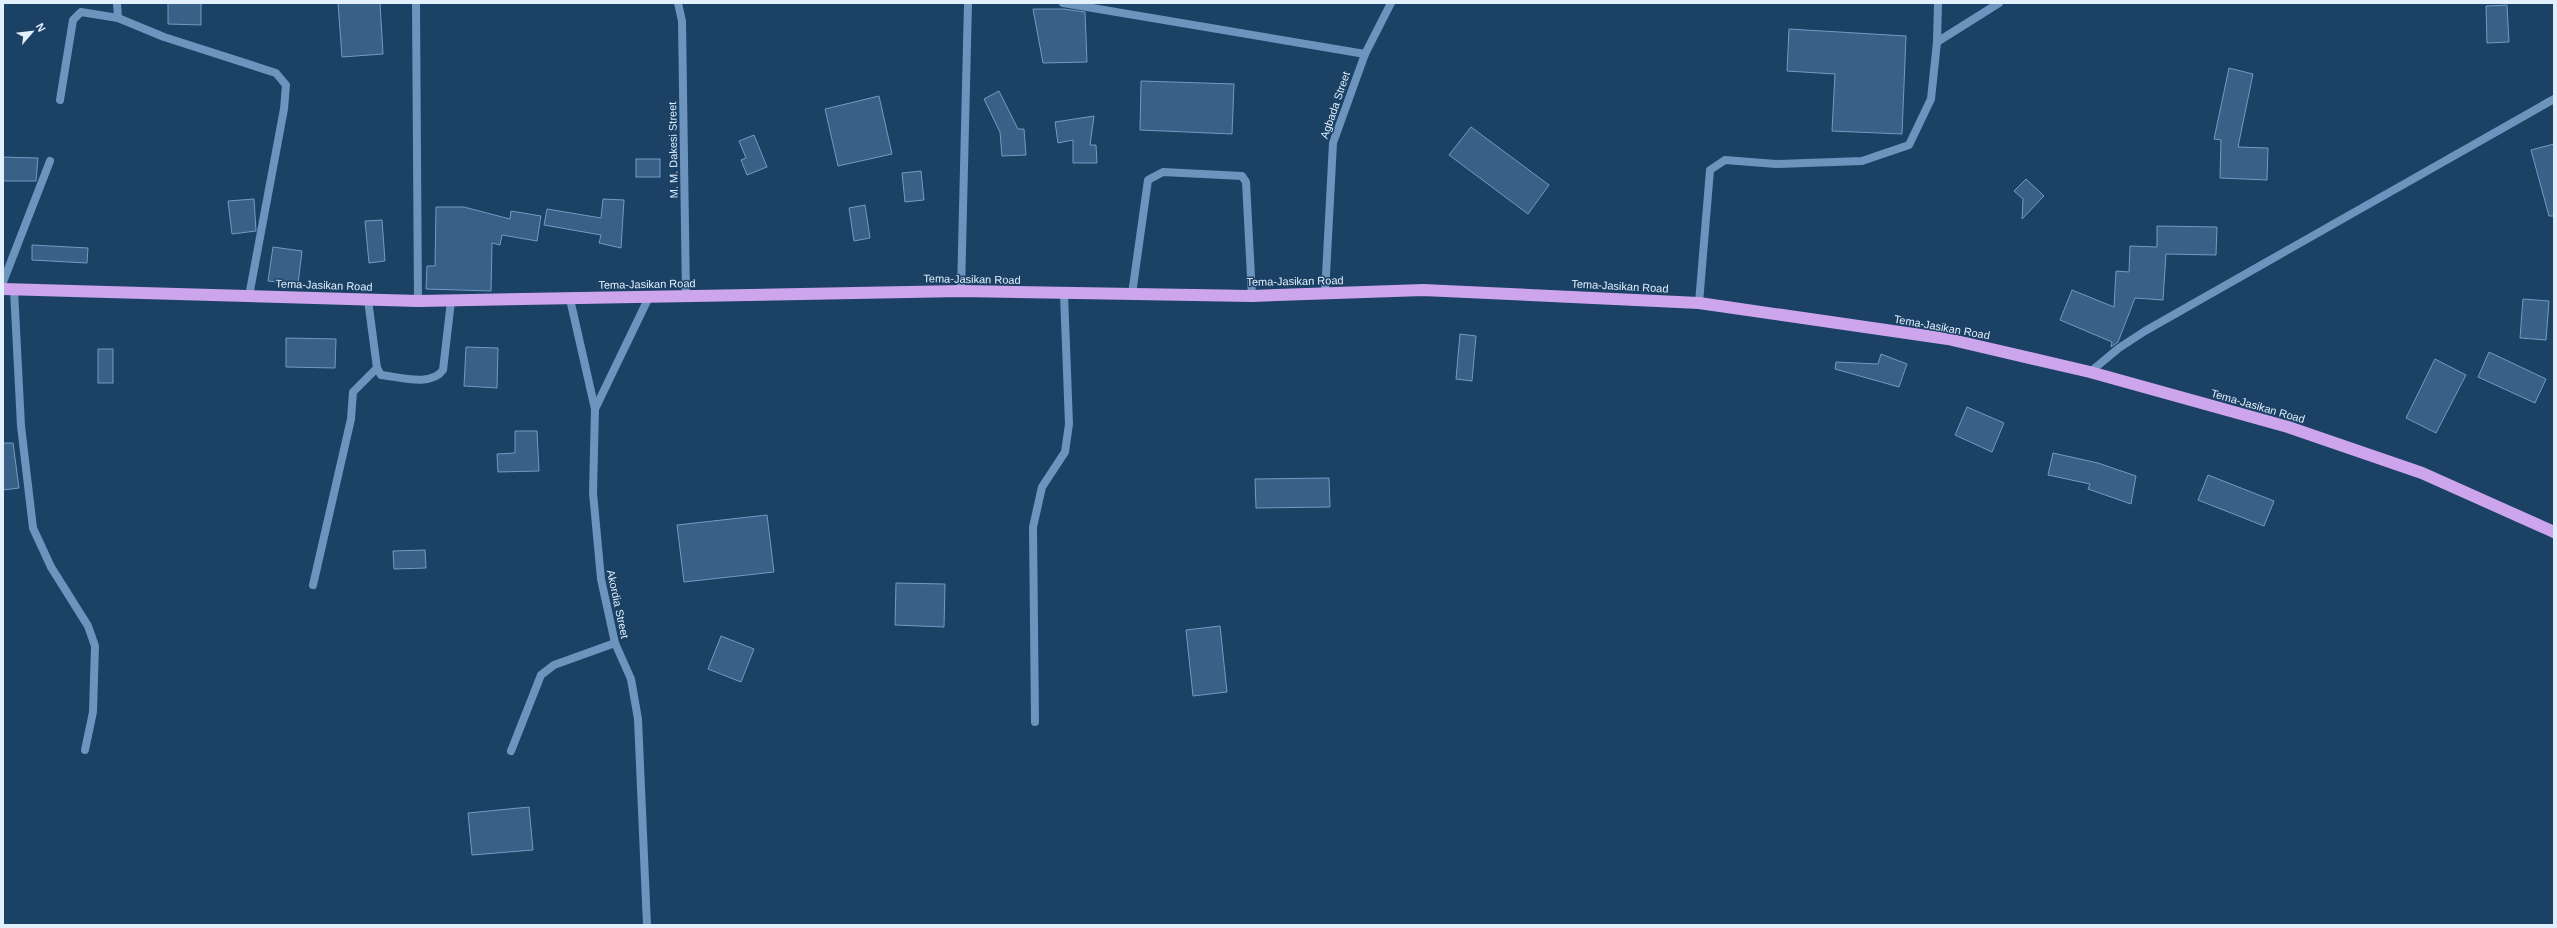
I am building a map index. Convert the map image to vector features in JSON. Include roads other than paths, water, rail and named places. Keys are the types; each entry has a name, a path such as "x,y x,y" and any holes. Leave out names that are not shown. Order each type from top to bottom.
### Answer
{"highway":[{"name":"Tema-Jasikan Road","path":"9,289 418,301 686,297 961,290 1064,294 1252,296 1423,290 1700,303 1948,339 2090,372 2288,427 2422,473 2554,532"}],"street":[{"path":"117,3 118,18"},
{"path":"416,3 418,301"},
{"name":"M. M. Dakesi Street","path":"678,3 682,21 686,297"},
{"path":"961,290 968,3"},
{"path":"1063,3 1365,54"},
{"name":"Agbada Street","path":"1325,294 1333,143 1365,54 1391,3"},
{"path":"1700,303 1710,170 1725,160 1776,164 1862,161 1909,145 1931,99 1937,42 1938,3"},
{"path":"1937,42 1999,3"},
{"path":"60,100 73,20 76,15 81,12 118,18 164,37 276,73 286,85 284,109 249,296"},
{"path":"2090,372 2119,348 2145,331 2554,99"},
{"path":"3,282 8,265 50,161"},
{"path":"1132,294 1148,180 1163,172 1242,176 1246,182 1252,296"},
{"path":"9,289 21,426 33,528 51,567 88,626 95,646 93,712 85,750"},
{"path":"1035,722 1033,526 1042,487 1066,452 1069,424 1064,294"},
{"name":"Akordia Street","path":"647,925 638,719 631,679 615,643 601,579 593,493 595,409 649,297"},
{"path":"570,299 595,409"},
{"path":"368,300 377,368 381,375 430,380 438,376 443,370 451,301"},
{"path":"313,585 351,419 353,392 377,368"},
{"path":"511,751 541,675 554,665 615,643"}]}
